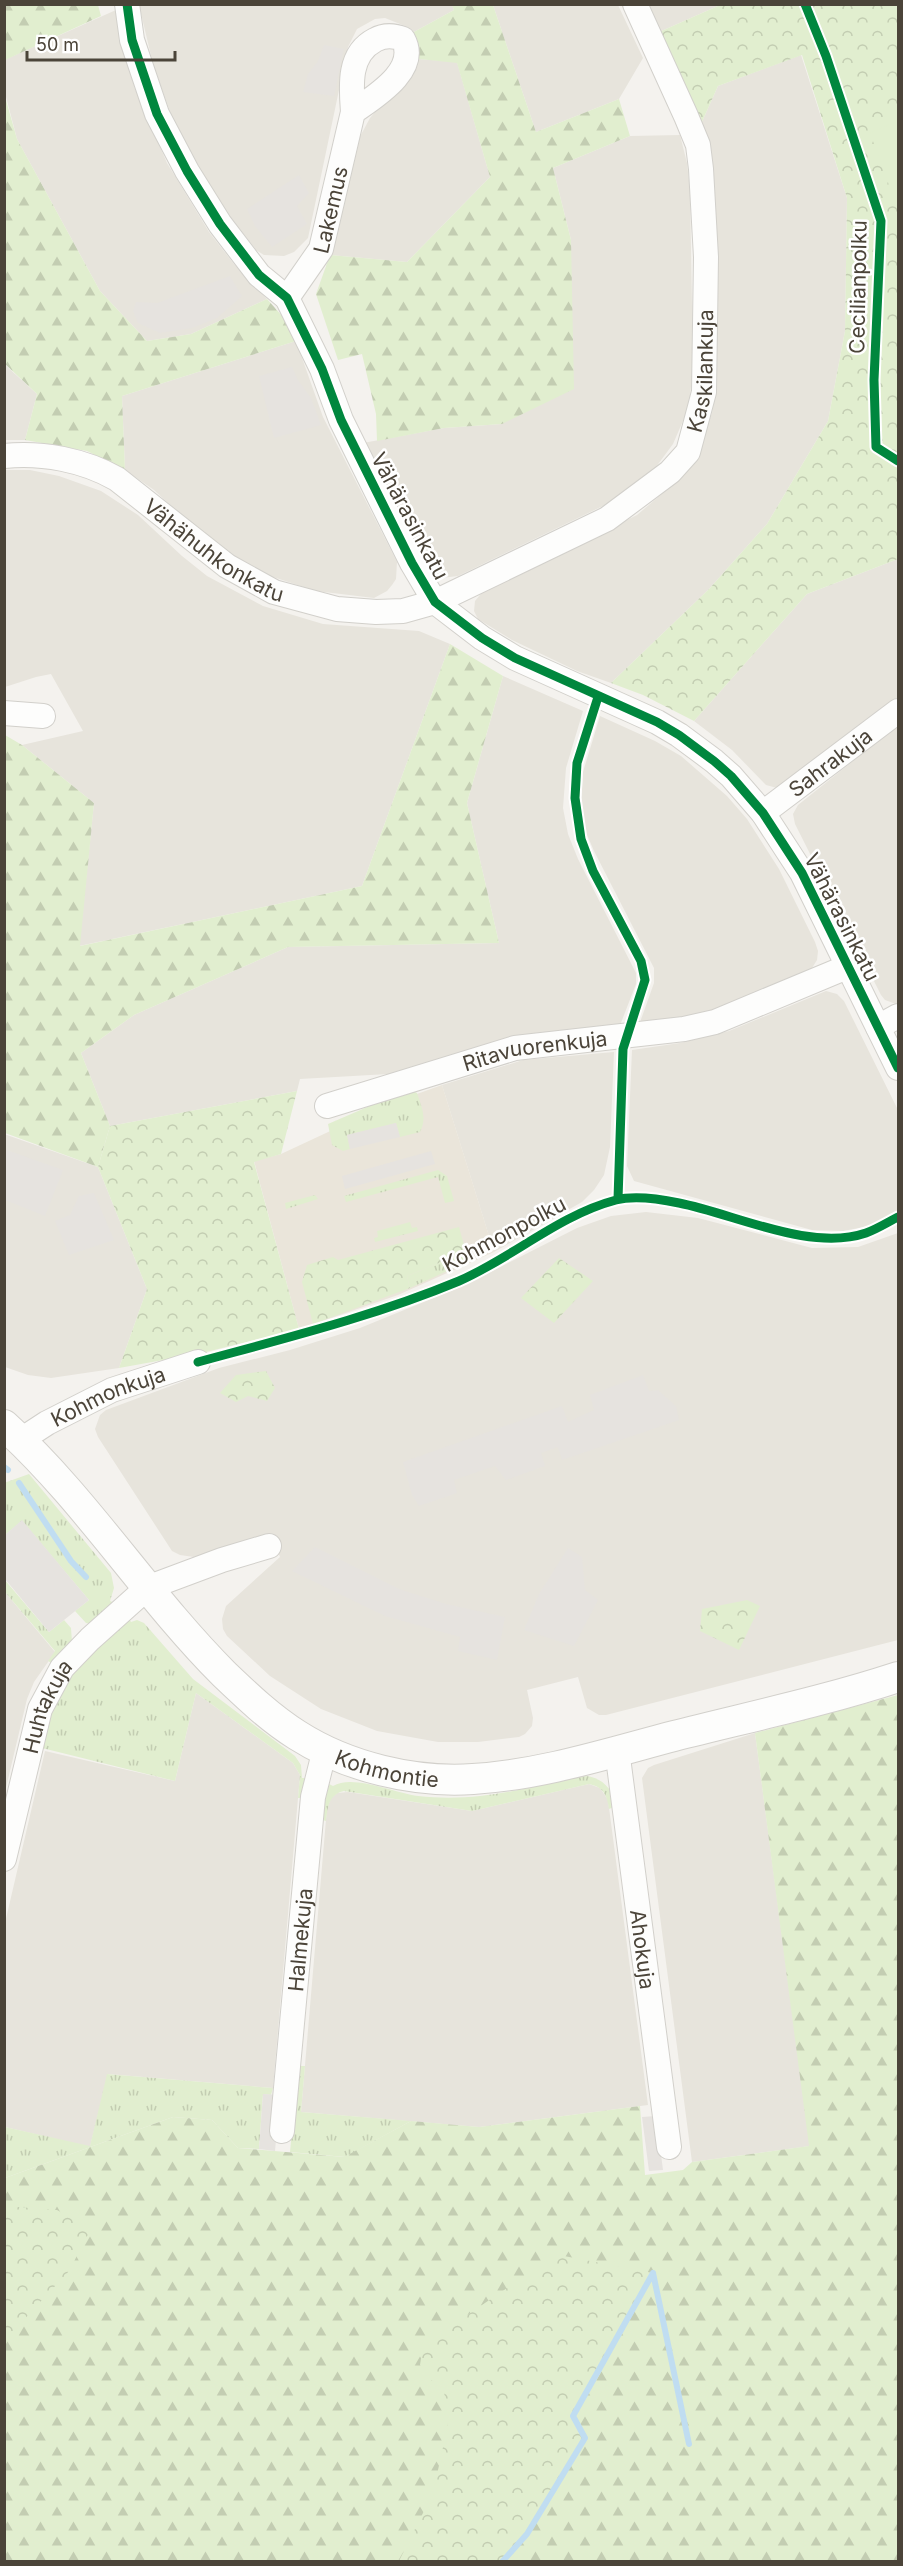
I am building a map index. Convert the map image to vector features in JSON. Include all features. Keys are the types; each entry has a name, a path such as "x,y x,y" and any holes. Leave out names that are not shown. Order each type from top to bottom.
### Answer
{"street":[{"name":"Vähärasinkatu","path":"127,4 132,40 157,114 187,171 220,224 259,275 287,298 322,369 341,420 412,563 435,602 482,638 515,658 648,718 679,735 731,776 763,813 802,873 847,967 888,1021 898,1068"},
{"name":"Kaskilankuja","path":"435,602 607,519 656,484 688,452 704,392 706,257 701,169 698,145 635,4"},
{"name":"Lakemus","path":"287,298 321,249 353,112"},
{"name":"Vähähuhkonkatu","path":"4,456 57,458 102,471 117,479 227,566 274,592 294,599 338,609 376,612 403,610 435,602"},
{"name":"Sahrakuja","path":"763,813 898,711"},
{"path":"4,712 43,716"},
{"name":"Ritavuorenkuja","path":"327,1106 515,1048 684,1029 715,1022 847,967"},
{"name":"Kohmonkuja","path":"13,1432 46,1423 112,1390 198,1362"},
{"name":"Kohmontie","path":"13,1432 199,1648 256,1704 298,1736 349,1760 408,1776 455,1780 516,1774 898,1677"},
{"path":"147,1588 222,1560 269,1546"},
{"name":"Huhtakuja","path":"4,1858 35,1726 47,1694 58,1674 74,1655 147,1588"},
{"name":"Halmekuja","path":"282,2131 313,1797 326,1749"},
{"name":"Ahokuja","path":"617,1750 669,2147"}],"shaded area":[{"path":"452,4 454,10 412,33 405,26 385,18 375,19 357,29 348,47 308,238 294,252 284,256 264,255 256,250 208,188 176,128 153,64 139,5"},
{"path":"493,5 618,5 643,58 619,99 536,132"},
{"path":"645,5 720,5 657,33"},
{"path":"116,10 135,89 167,163 209,232 234,264 267,299 191,334 147,341 100,291 17,139 5,93 4,60"},
{"path":"324,45 344,49 334,96 303,92 308,74 318,61"},
{"path":"801,55 847,198 845,331 828,421 767,524 709,589 611,683 577,671 512,640 478,619 474,611 475,601 484,590 637,515 670,487 684,471 701,443 712,413 717,377 713,190 701,124 718,86"},
{"path":"419,59 457,62 490,177 407,262 330,255 356,144 370,118 386,99 409,78"},
{"path":"680,135 687,163 690,190 693,366 689,407 673,444 653,471 609,503 458,576 441,578 427,566 363,443 444,428 502,424 571,240 553,168 630,136"},
{"path":"299,175 309,193 297,206 307,224 272,247 255,226 247,209"},
{"path":"230,276 242,296 217,318 192,328 160,333 138,323 133,311 136,302 157,303"},
{"path":"296,341 323,417 397,562 396,579 387,591 374,598 316,591 267,575 243,563 199,532 154,490 125,470 122,396"},
{"path":"4,364 37,394 25,440 5,440"},
{"path":"292,367 311,398 321,425 274,438 259,376"},
{"path":"5,470 30,470 59,476 101,491 138,515 207,576 263,606 323,624 419,631 450,644 362,886 79,946 94,803 22,745 83,731 51,674 5,687"},
{"path":"898,559 898,697 785,785 777,788 766,785 732,750 694,721 807,594"},
{"path":"503,676 583,711 566,768 563,808 568,834 578,859 636,973 636,984 619,1028 406,1073 300,1079 297,1091 110,1126 81,1053 134,1015 288,947 499,943 467,803"},
{"path":"600,716 655,741 681,756 727,796 747,819 779,869 815,942 818,951 817,960 812,968 804,974 724,1007 682,1018 639,1025 654,983 654,968 594,851 585,830 581,807 583,772"},
{"path":"898,725 898,1003 896,1004 885,1000 881,995 795,824 793,814 798,805"},
{"path":"826,991 837,994 844,1001 898,1110 898,1212 875,1224 859,1228 843,1231 812,1230 634,1181 627,1166 632,1050 680,1043 729,1031"},
{"path":"614,1052 610,1147 604,1175 582,1202 494,1252 442,1085 523,1060"},
{"path":"442,1085 494,1252 398,1295 299,1329 254,1161 281,1154 386,1105"},
{"path":"396,1123 400,1137 350,1149 347,1135"},
{"path":"4,1134 98,1167 147,1289 119,1368 51,1378 28,1375 5,1367"},
{"path":"4,1149 63,1170 45,1216 5,1200"},
{"path":"431,1151 435,1164 345,1189 342,1176"},
{"path":"94,1193 114,1240 69,1255 55,1221 70,1215 79,1196"},
{"path":"646,1212 698,1218 812,1248 858,1247 898,1233 898,1640 606,1715 599,1715 587,1708 578,1677 527,1690 533,1718 532,1726 525,1734 519,1737 478,1742 438,1742 377,1731 321,1709 270,1676 227,1636 223,1629 222,1619 226,1606 280,1557 271,1535 194,1557 172,1551 98,1437 95,1429 100,1415 106,1410 219,1368 290,1350 360,1328 463,1286 577,1228 611,1216"},
{"path":"643,1375 649,1391 658,1390 676,1406 679,1420 562,1460 558,1447 541,1453 545,1466 506,1480 495,1466 454,1480 457,1493 419,1506 412,1495 403,1462 562,1406 568,1422 594,1410 590,1395"},
{"path":"22,1520 89,1600 49,1632 5,1579 5,1535"},
{"path":"315,1547 399,1589 446,1604 505,1617 497,1660 458,1651 460,1637 385,1616 292,1571"},
{"path":"568,1548 582,1557 585,1590 598,1600 574,1646 524,1630 539,1594"},
{"path":"5,1592 55,1652 34,1682 27,1699 5,1792"},
{"path":"196,1693 293,1763 300,1775 273,2088 108,2074 90,2147 5,2127 5,1923 45,1751 175,1781"},
{"path":"755,1733 810,2146 692,2162 642,1778 648,1768 654,1765"},
{"path":"589,1784 600,1788 608,1800 648,2105 479,2127 301,2112 327,1808 331,1798 337,1793 348,1792 472,1811"},
{"path":"263,2094 280,2095 275,2151 259,2149"},
{"path":"656,2116 663,2170 649,2171 642,2117"}],"green space":[{"path":"4,5 98,5 101,16 5,60"},
{"path":"452,5 493,5 536,132 619,99 630,136 553,168 571,240 574,389 502,424 444,428 377,441 376,414 362,354 338,360 316,294 330,255 407,262 490,177 457,63 419,59 418,46 412,33 454,10"},
{"path":"720,5 898,5 898,559 807,594 694,721 643,695 611,683 709,589 767,524 828,421 845,331 847,198 802,55 718,86 701,124 657,33"},
{"path":"4,93 17,139 100,291 147,341 191,334 267,299 283,317 296,341 122,396 125,470 87,451 25,440 37,394 5,364"},
{"path":"898,121 898,210 870,133"},
{"path":"450,644 503,676 467,803 499,943 288,947 134,1015 81,1053 110,1126 98,1167 5,1133 5,735 22,745 94,803 80,946 362,886"},
{"path":"409,1089 417,1093 422,1108 423,1122 420,1132 400,1137 396,1123 347,1135 350,1149 343,1151 332,1145 328,1124"},
{"path":"297,1091 281,1154 254,1162 299,1329 202,1353 119,1368 147,1289 98,1167 110,1126"},
{"path":"438,1170 447,1176 454,1201 445,1203 438,1177 346,1202 344,1196"},
{"path":"315,1195 318,1199 286,1209 285,1203"},
{"path":"410,1222 412,1228 417,1227 418,1231 375,1242 374,1238 378,1237 377,1231"},
{"path":"459,1227 466,1252 407,1276 410,1288 313,1324 302,1282 307,1265 333,1257 338,1260"},
{"path":"466,1252 469,1261 410,1288 407,1276"},
{"path":"559,1258 593,1281 554,1323 521,1298"},
{"path":"266,1371 275,1388 267,1401 248,1396 236,1402 220,1393 236,1375"},
{"path":"29,1474 111,1573 114,1588 110,1601 115,1603 93,1624 86,1623 75,1611 89,1600 22,1521 5,1535 4,1483"},
{"path":"4,1579 49,1632 64,1620 71,1628 72,1642 55,1665 48,1661 55,1651 5,1592"},
{"path":"747,1600 760,1606 739,1650 700,1631 702,1609"},
{"path":"128,1617 131,1622 137,1620 144,1623 193,1679 295,1756 301,1765 302,1778 308,1778 306,1798 298,1798 300,1775 293,1763 196,1693 175,1781 38,1747 62,1684"},
{"path":"898,1695 898,2561 5,2562 5,2178 173,2117 212,2120 238,2148 344,2157 411,2121 479,2127 640,2106 645,2175 683,2170 692,2162 809,2146 755,1733"},
{"path":"586,1776 602,1782 619,1805 609,1809 604,1793 598,1787 589,1784 472,1811 344,1791 332,1799 328,1806 326,1821 319,1819 329,1784 333,1786 341,1783 362,1783 418,1796 441,1798 503,1793"},
{"path":"298,2066 305,2066 301,2112 411,2121 345,2157 290,2152"},
{"path":"107,2074 273,2088 271,2095 263,2094 259,2149 238,2148 212,2120 173,2117 5,2178 5,2127 90,2146"},
{"path":"5,2206 57,2210 91,2229 69,2271 5,2340"},
{"path":"564,2256 653,2273 573,2415 585,2438 527,2534 502,2561 399,2561 433,2493 448,2424 444,2391 429,2378 420,2365 423,2345 541,2265"}],"waterway":[{"path":"4,1467 8,1470"},
{"path":"19,1483 71,1561 86,1577"},
{"path":"653,2273 689,2444"},
{"path":"502,2562 527,2534 585,2438 573,2416 653,2273"}],"cycle path":[{"path":"127,4 132,40 157,114 187,171 220,224 259,275 287,298 322,369 341,420 412,563 435,602 482,638 515,658 657,722 679,735 731,776 763,813 802,873 898,1068"},
{"name":"Cecilianpolku","path":"805,4 826,56 881,221 874,380 876,447 898,461"},
{"path":"598,697 577,763 575,798 581,839 593,871 641,961 645,980 623,1049 618,1199"},
{"name":"Kohmonpolku","path":"198,1362 330,1326 427,1294 479,1272 575,1216 616,1200 656,1199 701,1208 797,1235 821,1238 844,1238 866,1233 898,1217"}]}
